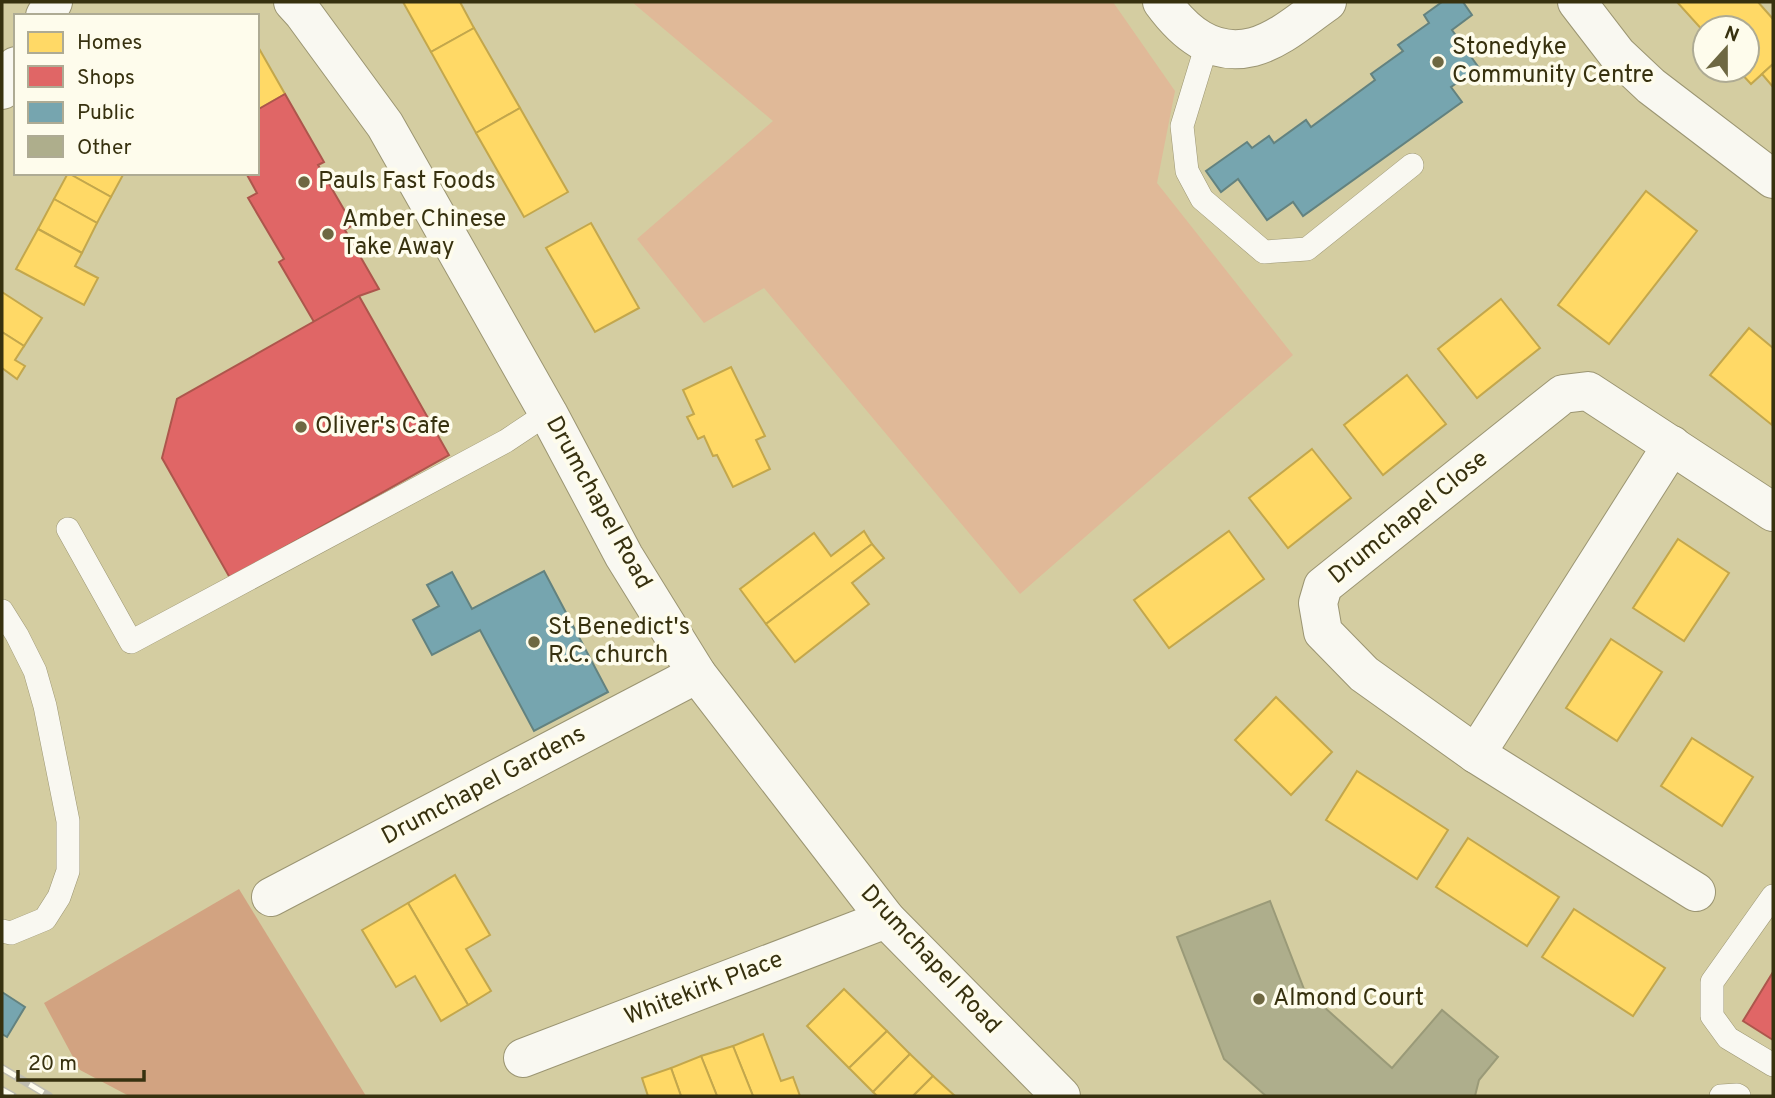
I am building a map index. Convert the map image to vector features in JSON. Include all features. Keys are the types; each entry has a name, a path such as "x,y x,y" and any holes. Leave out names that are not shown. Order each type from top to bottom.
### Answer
{"street":[{"name":"Drumchapel Road","path":"293,2 385,125 548,412 624,556 697,674 886,919 1061,1096"},
{"path":"1162,2 1177,22 1191,34 1206,44 1229,48 1253,47 1276,37 1327,2"},
{"path":"1577,2 1617,54 1651,86 1773,179"},
{"path":"2,90 14,69"},
{"name":"Drumchapel Close","path":"1696,892 1475,754 1364,674 1323,632 1318,603 1323,586 1563,394 1588,391 1773,512"},
{"path":"1475,754 1672,445"},
{"name":"Drumchapel Gardens","path":"271,897 697,674"},
{"name":"Whitekirk Place","path":"523,1058 886,919"}],"lane":[{"path":"1206,44 1182,126 1187,171 1202,199 1264,252 1307,249 1412,165"},
{"path":"68,529 131,642 506,441 548,412"},
{"path":"2,611 36,671 68,821 68,871 58,897 45,919 11,933 2,931"},
{"path":"1773,896 1712,982 1712,1016 1728,1038 1773,1065"},
{"path":"1721,1096 1739,1096"}],"shaded area":[{"path":"632,2 1113,2 1175,91 1157,183 1293,355 1020,594 764,288 704,323 637,239 773,121"},
{"path":"239,889 366,1096 129,1096 80,1070 44,1003"}],"building: Homes":[{"path":"403,2 460,2 474,28 431,52"},
{"path":"1677,2 1758,2 1773,19 1773,64 1761,75 1761,14 1691,14 1691,18"},
{"path":"474,28 520,108 476,133 431,52"},
{"path":"259,48 285,94 259,109"},
{"path":"1773,64 1773,87 1762,74"},
{"path":"520,108 568,192 524,217 476,133"},
{"path":"67,175 111,197 97,223 54,199"},
{"path":"72,175 123,175 111,197"},
{"path":"1646,191 1697,231 1609,344 1558,305"},
{"path":"54,199 97,223 82,253 38,229"},
{"path":"591,223 639,308 595,332 546,248"},
{"path":"38,229 82,253 75,266 98,278 84,305 16,269"},
{"path":"2,292 42,318 24,346 2,332"},
{"path":"1501,299 1540,348 1477,398 1438,349"},
{"path":"1749,328 1773,348 1772,425 1710,375"},
{"path":"2,332 24,346 15,360 25,366 17,379 2,368"},
{"path":"731,367 765,436 756,440 770,469 733,487 704,436 698,439 687,417 694,414 683,390"},
{"path":"1407,375 1446,424 1383,475 1344,425"},
{"path":"1312,449 1351,498 1288,548 1249,498"},
{"path":"864,531 872,544 766,624 740,589 814,533 831,556"},
{"path":"1229,531 1264,579 1169,648 1134,600"},
{"path":"1678,539 1729,573 1684,641 1633,608"},
{"path":"872,544 884,558 852,583 869,604 795,662 766,624"},
{"path":"1611,639 1662,672 1617,741 1566,708"},
{"path":"1276,697 1332,752 1291,795 1235,740"},
{"path":"1692,738 1753,777 1722,826 1661,786"},
{"path":"1357,771 1448,830 1417,879 1326,820"},
{"path":"1468,838 1559,897 1527,946 1436,887"},
{"path":"455,875 490,935 466,949 491,991 468,1005 408,903"},
{"path":"408,903 468,1005 441,1021 415,976 396,987 362,930"},
{"path":"1574,909 1665,968 1633,1016 1542,957"},
{"path":"844,989 887,1031 849,1068 807,1026"},
{"path":"887,1031 910,1054 873,1092 849,1068"},
{"path":"763,1034 781,1081 793,1077 800,1096 753,1096 733,1046"},
{"path":"733,1046 753,1096 717,1096 701,1056"},
{"path":"910,1054 933,1076 913,1096 877,1096 873,1092"},
{"path":"701,1056 717,1096 681,1096 671,1068"},
{"path":"671,1068 681,1096 648,1096 642,1078"},
{"path":"933,1076 955,1096 913,1096"}],"building: Shops":[{"path":"285,94 324,162 318,165 353,225 345,230 379,289 359,296 314,322 279,262 284,259 248,198 257,193 247,175 259,175 259,109"},
{"name":"Oliver's Cafe","path":"359,296 449,455 230,578 162,458 177,399"},
{"path":"1773,972 1773,1040 1743,1021"}],"building: Public":[{"path":"1442,2 1463,2 1472,15 1452,30 1479,68 1451,87 1462,102 1303,216 1293,202 1267,220 1238,179 1221,192 1206,171 1247,142 1252,148 1269,136 1274,143 1306,120 1311,127 1375,80 1371,74 1403,51 1398,45 1429,23 1424,15"},
{"name":"St Benedict's R.C. church","path":"544,571 608,692 534,731 480,630 432,655 413,620 439,606 427,585 452,572 472,609"},
{"path":"2,992 25,1007 7,1037 2,1034"}],"building: Other":[{"name":"Almond Court","path":"1270,901 1304,989 1392,1068 1442,1010 1498,1057 1479,1080 1475,1096 1266,1096 1224,1059 1177,937"}],"railway":[{"path":"2,1068 49,1096"},
{"path":"2,1090 13,1096"}],"place":[{"name":"Stonedyke Community Centre","path":"1438,62"},
{"name":"Pauls Fast Foods","path":"304,182"},
{"name":"Amber Chinese Take Away","path":"328,234"},
{"name":"Oliver's Cafe","path":"301,427"},
{"name":"St Benedict's R.C. church","path":"534,642"},
{"name":"Almond Court","path":"1259,999"}]}
